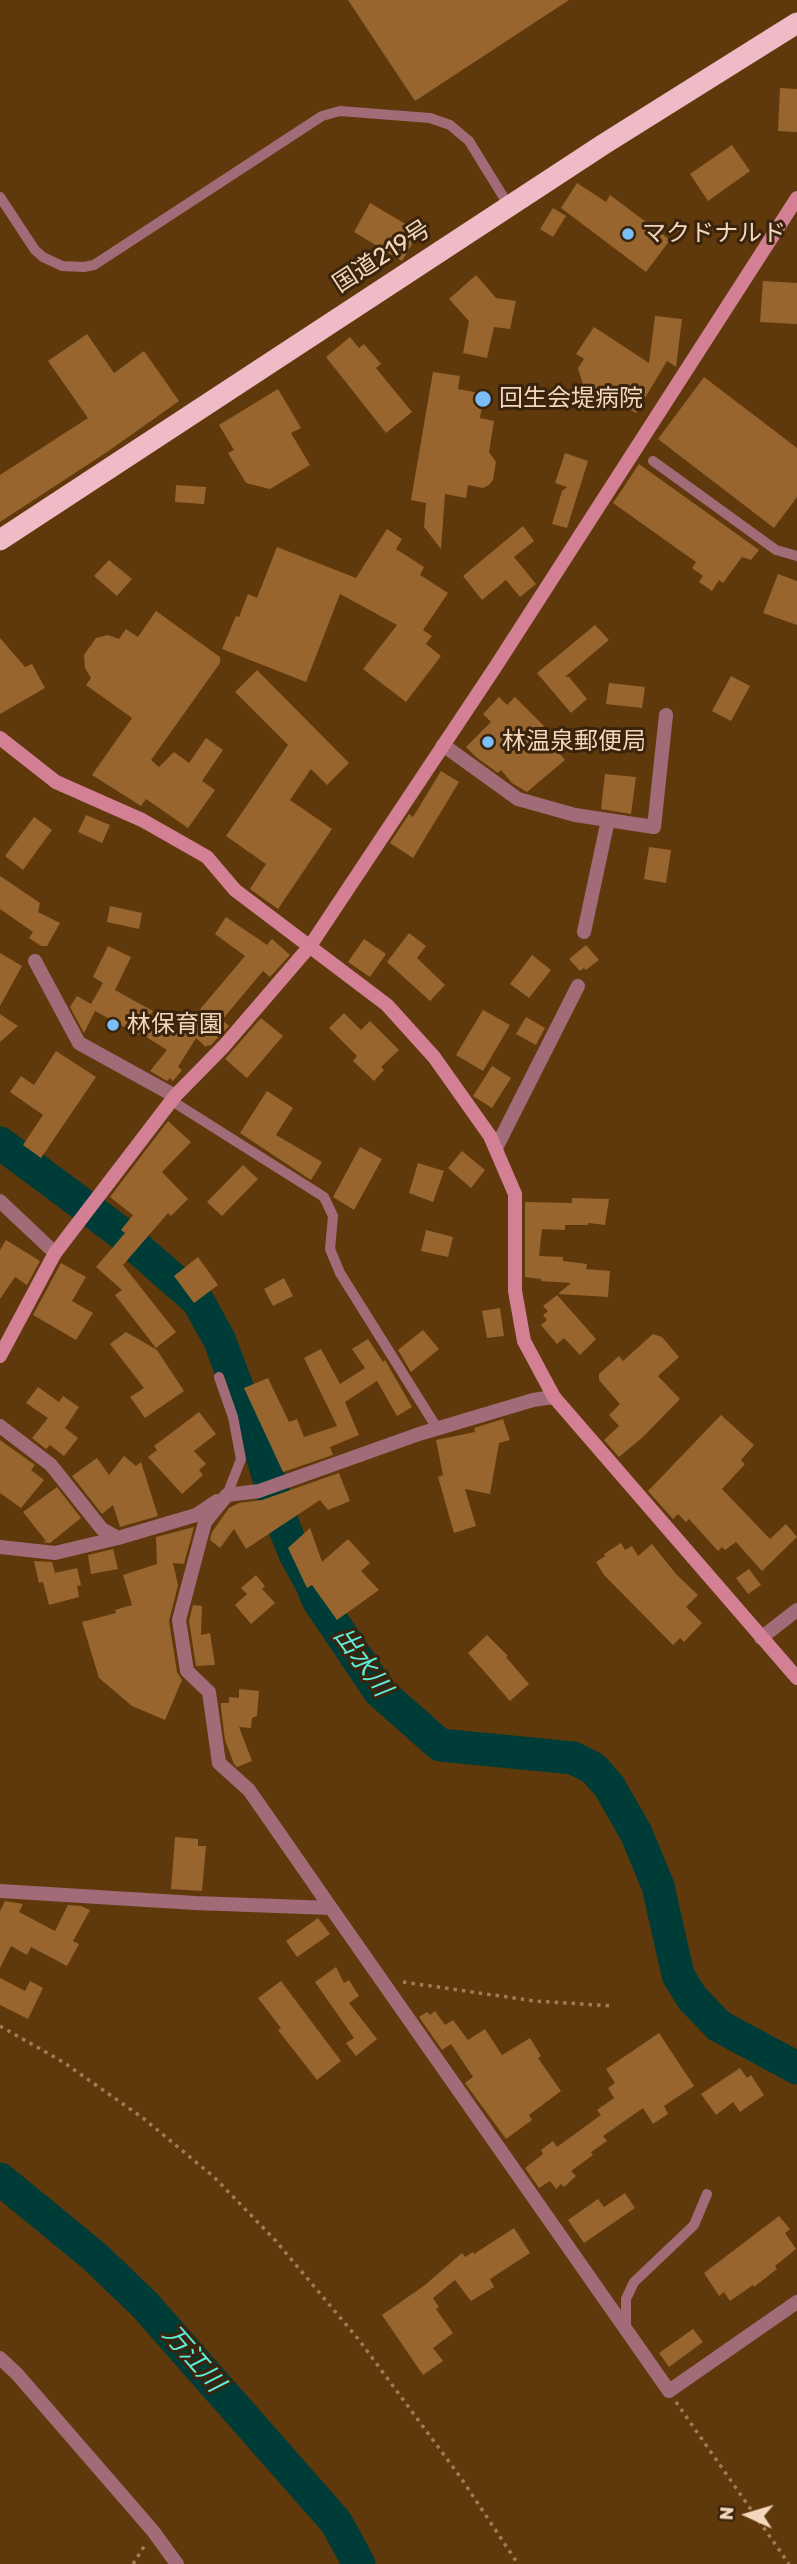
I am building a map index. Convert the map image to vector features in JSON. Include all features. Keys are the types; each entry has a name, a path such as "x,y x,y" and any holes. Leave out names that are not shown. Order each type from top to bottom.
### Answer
{"highway":[{"name":"国道219号","path":"0,540 509,206 797,23"}],"street":[{"path":"0,1356 55,1252 174,1098 224,1046 310,946 797,198"},
{"path":"443,745 518,799 575,815 654,827 666,715"},
{"path":"0,738 56,782 142,820 208,857 235,890 387,1005 433,1057 490,1136 515,1194 515,1291 524,1341 554,1397 797,1678"},
{"path":"584,932 608,820"},
{"path":"35,961 79,1043 174,1098"},
{"path":"496,1148 578,986"},
{"path":"0,1201 55,1252"},
{"path":"0,1547 55,1553 118,1538 196,1515 227,1495 259,1491 437,1428 533,1400 554,1397"},
{"path":"0,1426 51,1465 102,1529 118,1538"},
{"path":"227,1495 205,1522 179,1619 187,1671 209,1692 219,1763 248,1790 669,2391 797,2302"},
{"path":"761,1639 797,1610"},
{"path":"0,1891 331,1908"},
{"path":"0,2358 17,2374 153,2531 177,2564"}],"lane":[{"path":"0,197 35,250 43,257 62,266 94,265 322,116 340,111 430,117 450,125 469,141 509,206"},
{"path":"653,461 776,550 797,556"},
{"path":"174,1098 324,1197 332,1216 330,1249 340,1273 437,1428"},
{"path":"219,1377 233,1418 241,1459 227,1495"},
{"path":"626,2331 626,2299 634,2282 694,2225 707,2194"}],"path":[{"path":"378,1978 535,2001 613,2006"},
{"path":"0,2026 63,2062 143,2118 214,2177 267,2231 359,2340 461,2478 518,2564"},
{"path":"669,2391 789,2564"}],"water":[{"path":"324,2517 367,2564 346,2564"}],"building":[{"path":"348,0 569,0 415,101"},
{"path":"780,88 797,89 797,132 778,131"},
{"path":"732,145 750,171 708,201 690,174"},
{"name":"マクドナルド","path":"577,183 606,202 610,195 670,240 646,272 561,208"},
{"path":"370,203 419,232 402,261 354,232"},
{"path":"553,208 566,216 553,237 540,229"},
{"path":"476,275 496,298 516,301 510,329 494,327 487,358 463,353 469,321 449,299"},
{"path":"763,281 797,283 797,324 760,322"},
{"path":"655,316 682,319 676,367 667,361 636,413 594,387 591,391 583,385 578,368 584,359 576,354 594,327 649,363"},
{"path":"87,334 114,373 144,351 179,401 0,522 0,475 88,418 48,361"},
{"path":"350,337 359,348 364,344 381,364 376,368 412,412 386,433 326,357"},
{"path":"433,372 460,376 458,389 484,394 480,418 494,421 489,452 496,462 493,480 489,485 483,488 468,485 466,498 445,494 441,549 424,527 426,503 411,500"},
{"path":"704,377 797,448 797,497 774,528 658,439"},
{"path":"278,389 301,428 291,433 310,465 270,489 246,483 228,453 234,450 219,425"},
{"path":"565,453 588,461 567,528 552,524 562,491 567,487 555,483"},
{"path":"639,464 759,550 751,560 742,557 723,583 719,580 712,591 699,582 703,576 692,568 696,562 613,503"},
{"path":"176,485 206,487 204,504 175,502"},
{"path":"523,526 534,541 514,557 536,584 520,597 506,580 482,600 463,576"},
{"path":"387,529 402,539 396,549 424,567 420,575 448,593 423,630 432,636 426,644 441,656 406,702 363,669 397,625 340,594 306,682 222,649 248,594 257,598 277,547 356,578"},
{"path":"109,560 132,579 117,596 94,576"},
{"path":"778,574 797,581 797,625 763,613"},
{"path":"156,611 220,657 220,663 151,760 159,767 174,752 189,763 206,738 223,750 202,781 215,790 188,828 146,799 141,806 92,775 132,718 86,685 91,678 85,668 84,655 96,638 108,635 119,639 126,629 138,637"},
{"path":"595,625 609,640 565,677 569,677 587,699 571,713 537,673"},
{"path":"0,638 25,667 32,664 45,688 0,714"},
{"path":"257,670 349,763 327,785 311,769 290,800 332,829 278,909 250,889 266,864 226,836 288,745 235,692"},
{"path":"731,676 750,686 731,721 712,711"},
{"path":"609,683 645,687 642,708 606,704"},
{"path":"499,697 507,705 515,697 544,726 540,730 565,760 527,792 512,783 501,770 498,773 466,747 491,722 483,714"},
{"path":"441,771 459,782 413,858 390,843 409,814 413,817"},
{"path":"605,774 636,777 631,814 601,809"},
{"path":"86,815 110,825 102,843 78,832"},
{"path":"34,817 52,830 23,870 5,856"},
{"path":"649,847 671,850 666,883 644,879"},
{"path":"0,876 40,903 38,912 60,923 47,946 41,946 29,938 33,932 0,909"},
{"path":"110,906 142,913 139,929 107,922"},
{"path":"226,917 267,945 272,939 290,955 270,977 263,971 222,1020 229,1026 210,1046 206,1047 196,1038 178,1067 182,1070 173,1081 170,1078 167,1081 150,1071 167,1050 140,1033 139,1035 95,1011 84,1033 70,1007 77,996 91,1004 103,983 93,977 108,946 131,957 115,990 153,1011 151,1014 180,1033 245,956 215,934"},
{"path":"409,933 426,946 417,958 445,985 430,1001 387,962"},
{"path":"364,939 386,954 370,977 348,962"},
{"path":"586,945 599,960 586,970 584,968 580,971 569,959"},
{"path":"0,953 22,966 0,1006"},
{"path":"532,955 551,970 529,998 510,984"},
{"path":"483,1010 510,1025 483,1071 456,1055"},
{"path":"344,1013 361,1030 370,1021 399,1050 381,1067 384,1070 374,1081 353,1061 357,1056 329,1028"},
{"path":"0,1014 18,1026 0,1042"},
{"path":"526,1017 545,1028 536,1045 516,1034"},
{"path":"261,1018 283,1036 247,1078 225,1059"},
{"path":"56,1051 96,1077 41,1158 23,1145 43,1115 10,1092 21,1076 34,1085"},
{"path":"492,1066 511,1078 492,1108 473,1096"},
{"path":"267,1091 293,1108 276,1135 322,1162 311,1180 240,1133"},
{"path":"168,1121 191,1142 162,1172 188,1199 171,1216 168,1213 123,1265 176,1332 156,1348 115,1295 122,1290 96,1267 125,1233 121,1230 133,1215 110,1197"},
{"path":"360,1147 382,1159 354,1210 333,1197"},
{"path":"462,1151 485,1170 471,1188 448,1168"},
{"path":"418,1163 444,1171 433,1202 409,1193"},
{"path":"243,1165 258,1179 222,1216 207,1202"},
{"path":"572,1198 609,1199 605,1225 588,1223 565,1225 565,1230 542,1229 539,1256 563,1257 563,1261 587,1264 586,1269 610,1271 608,1297 558,1294 571,1283 525,1277 525,1202 572,1203"},
{"path":"426,1230 453,1237 448,1257 421,1251"},
{"path":"6,1240 40,1261 27,1285 15,1277 0,1299 0,1250"},
{"path":"198,1257 218,1285 194,1303 174,1276"},
{"path":"61,1263 86,1277 72,1301 93,1313 76,1340 33,1315"},
{"path":"284,1278 293,1296 273,1306 264,1289"},
{"path":"557,1295 596,1339 580,1355 564,1338 557,1344 541,1325 547,1320 543,1315 548,1311 543,1306"},
{"path":"500,1308 504,1336 487,1338 482,1311"},
{"path":"423,1330 439,1349 411,1372 398,1350"},
{"path":"126,1332 157,1350 184,1391 145,1418 130,1397 144,1388 110,1344"},
{"path":"653,1334 662,1337 679,1357 658,1376 680,1399 619,1457 604,1440 619,1426 609,1415 620,1404 599,1380 599,1374 619,1356 623,1361"},
{"path":"368,1339 383,1362 385,1360 412,1407 397,1416 377,1381 345,1402 359,1435 330,1447 333,1455 283,1472 244,1388 268,1378 289,1422 297,1419 304,1437 337,1426 304,1358 321,1349 340,1384 365,1368 352,1349"},
{"path":"38,1387 59,1402 63,1396 79,1407 65,1428 78,1438 64,1456 50,1445 46,1449 32,1438 48,1418 26,1403"},
{"path":"199,1412 216,1434 194,1451 206,1464 199,1470 203,1475 182,1494 148,1457 157,1450 154,1446"},
{"path":"721,1415 754,1445 741,1460 745,1464 722,1489 770,1539 786,1524 797,1537 762,1571 736,1542 725,1550 722,1547 718,1551 689,1519 686,1522 678,1514 673,1519 648,1491"},
{"path":"503,1419 510,1440 499,1443 490,1494 465,1489 476,1526 454,1533 438,1477 443,1475 436,1440 475,1432 474,1428"},
{"path":"0,1440 35,1465 31,1470 44,1480 21,1508 0,1493"},
{"path":"124,1456 136,1466 141,1462 158,1516 120,1527 113,1505 102,1514 72,1476 97,1458 109,1475"},
{"path":"339,1473 350,1501 328,1510 320,1500 246,1549 234,1529 220,1548 210,1540 212,1532 229,1508 239,1503 262,1500"},
{"path":"57,1487 81,1518 50,1543 42,1542 46,1541 23,1512"},
{"path":"194,1527 184,1564 173,1563 178,1585 169,1621 177,1672 182,1680 165,1720 132,1706 99,1678 82,1622 116,1613 115,1610 132,1605 123,1575 157,1564 156,1537"},
{"path":"310,1528 322,1562 348,1539 370,1563 361,1571 379,1590 337,1620 312,1585 307,1588 288,1548"},
{"path":"621,1543 625,1550 632,1546 638,1556 652,1544 676,1574 698,1595 686,1607 702,1623 684,1642 680,1638 673,1645 604,1575 596,1562"},
{"path":"113,1549 118,1569 91,1574 88,1555"},
{"path":"34,1561 52,1562 55,1573 77,1568 81,1585 77,1586 79,1597 49,1605 43,1582 39,1583"},
{"path":"749,1569 761,1585 748,1594 736,1578"},
{"path":"256,1575 265,1586 262,1589 275,1603 251,1624 235,1605 247,1594 241,1588"},
{"path":"193,1605 202,1606 201,1635 210,1633 215,1665 196,1666 189,1621"},
{"path":"487,1635 508,1656 506,1657 529,1684 510,1701 468,1653"},
{"path":"239,1689 259,1691 257,1716 252,1718 251,1728 239,1727 252,1761 237,1767 225,1740 221,1703 229,1703 229,1697 239,1698"},
{"path":"175,1837 198,1839 198,1846 206,1846 202,1891 171,1889"},
{"path":"5,1901 23,1904 19,1912 55,1931 68,1905 90,1910 73,1941 79,1944 67,1966 31,1947 27,1955 11,1946 0,1968 0,1911"},
{"path":"318,1918 330,1934 297,1957 286,1941"},
{"path":"336,1967 344,1983 349,1980 359,1996 349,2003 377,2039 356,2056 346,2043 354,2038 315,1982"},
{"path":"0,1978 25,1991 30,1981 43,1988 28,2019 0,2005"},
{"path":"281,1981 341,2061 317,2080 278,2030 281,2028 258,1998"},
{"path":"435,2011 445,2025 453,2020 468,2040 485,2029 502,2055 530,2038 541,2056 538,2058 561,2091 529,2115 532,2120 506,2139 465,2083 473,2077 451,2044 442,2050 419,2017"},
{"path":"659,2033 694,2086 664,2106 668,2114 653,2124 643,2108 603,2136 607,2141 571,2171 576,2176 564,2187 561,2184 556,2189 550,2181 539,2188 525,2168 543,2154 541,2150 553,2141 557,2147 601,2115 597,2110 614,2098 608,2088 615,2083 606,2069"},
{"path":"740,2068 747,2078 751,2075 764,2095 740,2112 733,2102 716,2115 701,2094"},
{"path":"625,2193 635,2208 584,2243 568,2220 598,2199 604,2207"},
{"path":"779,2216 790,2229 785,2233 796,2249 754,2287 753,2285 730,2301 724,2292 719,2296 704,2273"},
{"path":"514,2228 530,2253 490,2279 494,2287 471,2301 455,2280 433,2298 439,2307 436,2309 453,2333 433,2348 443,2361 423,2375 382,2315 425,2285 462,2253 465,2257 473,2252 474,2254"},
{"path":"693,2329 703,2342 669,2367 659,2353"}],"waterway":[{"name":"出水川","path":"0,1143 117,1230 198,1301 219,1339 257,1439 282,1522 295,1554 318,1600 380,1692 440,1745 573,1758 593,1768 609,1786 636,1833 658,1886 678,1975 692,1998 719,2026 797,2068"},
{"name":"万江川","path":"0,2179 95,2257 145,2305 336,2522 359,2564"}],"place":[{"name":"マクドナルド","path":"628,234"},
{"name":"回生会堤病院","path":"483,399"},
{"name":"林温泉郵便局","path":"488,742"},
{"name":"林保育園","path":"113,1025"}]}
